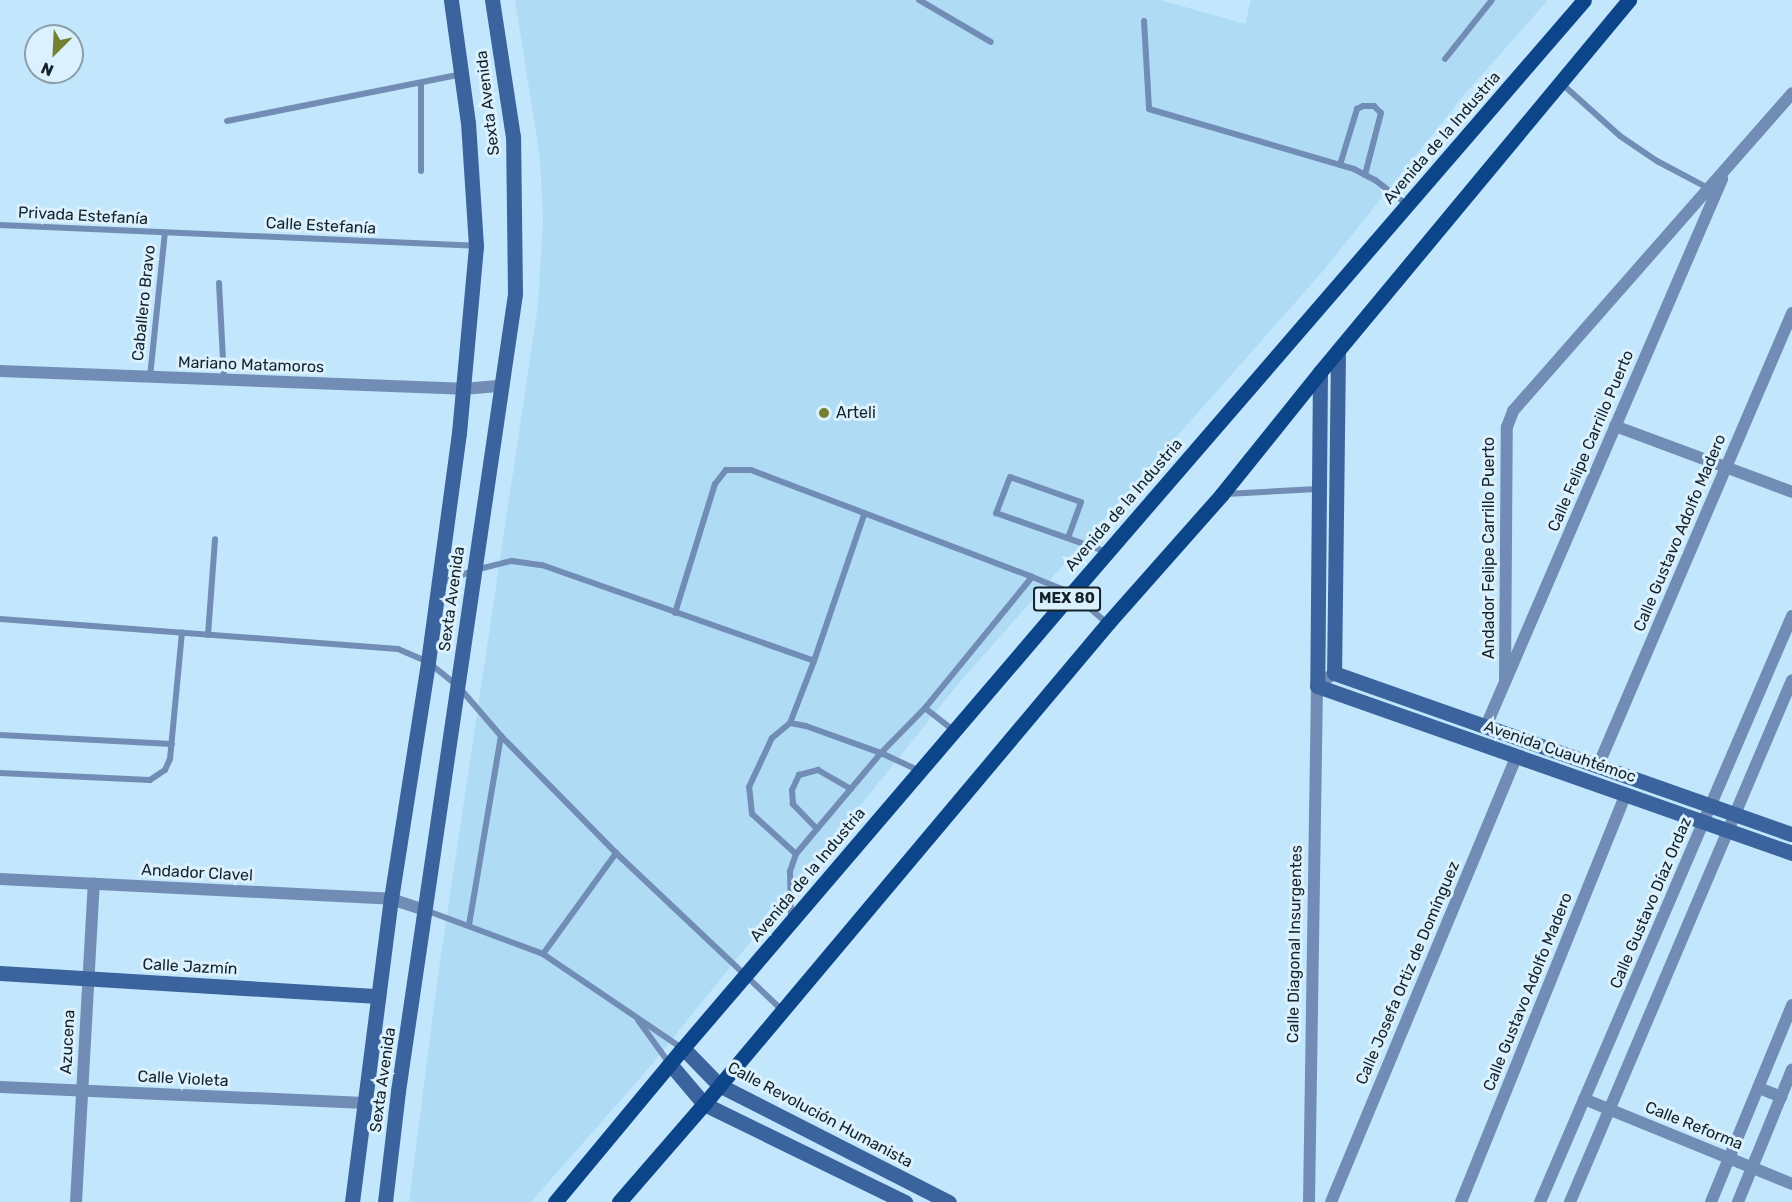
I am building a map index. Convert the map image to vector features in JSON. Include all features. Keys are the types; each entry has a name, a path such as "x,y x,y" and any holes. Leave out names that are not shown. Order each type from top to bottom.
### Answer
{"main road":[{"name":"Avenida de la Industria","path":"555,1202 671,1065 682,1048 746,978 1107,552 1584,0"},
{"name":"MEX 80","path":"619,1202 1108,623 1222,494 1320,372 1629,0"}],"street":[{"name":"Sexta Avenida","path":"352,1202 391,899 428,662 463,389 476,246 468,123 451,0"},
{"name":"Sexta Avenida","path":"385,1202 515,294 513,137 492,0"},
{"name":"Calle Felipe Carrillo Puerto","path":"1605,306 1792,93"},
{"name":"Calle Felipe Carrillo Puerto","path":"1486,726 1726,168"},
{"name":"Andador Felipe Carrillo Puerto","path":"1505,682 1507,427 1513,411 1605,306"},
{"name":"Calle Gustavo Adolfo Madero","path":"1598,766 1792,313"},
{"path":"1317,686 1334,673 1338,352"},
{"name":"Mariano Matamoros","path":"0,371 463,389 501,386"},
{"name":"Calle Diagonal Insurgentes","path":"1309,1202 1320,372"},
{"path":"1615,426 1792,492"},
{"name":"Calle Gustavo Díaz Ordaz","path":"1540,1202 1792,616"},
{"name":"Avenida Cuauhtémoc","path":"1334,673 1792,834"},
{"path":"1569,1202 1792,680"},
{"name":"Avenida Cuauhtémoc","path":"1317,686 1792,853"},
{"path":"1497,749 1504,733"},
{"name":"Calle Josefa Ortiz de Domínguez","path":"1330,1202 1516,756"},
{"name":"Calle Gustavo Adolfo Madero","path":"1461,1202 1626,794"},
{"name":"Andador Clavel","path":"0,879 391,899 425,910"},
{"name":"Azucena","path":"76,1202 94,884"},
{"name":"Calle Jazmín","path":"0,974 378,996"},
{"path":"1711,1202 1788,1025 1792,1005"},
{"name":"Calle Revolución Humanista","path":"682,1048 719,1085 943,1201"},
{"path":"671,1065 704,1104 905,1202"},
{"path":"1738,1202 1792,1070"},
{"name":"Calle Violeta","path":"0,1087 364,1104"},
{"path":"1759,1088 1781,1097"},
{"name":"Calle Reforma","path":"1584,1099 1792,1184"}],"lane":[{"path":"919,0 991,42"},
{"path":"1444,59 1492,0"},
{"path":"1144,21 1149,109 1340,165 1365,175 1408,204"},
{"path":"227,122 462,74"},
{"path":"421,82 421,171"},
{"path":"1561,83 1620,136 1657,161 1708,189"},
{"path":"1340,165 1357,109 1363,106 1374,106 1381,113 1365,175"},
{"name":"Privada Estefanía","path":"0,225 165,233"},
{"name":"Calle Estefanía","path":"165,233 476,246"},
{"name":"Caballero Bravo","path":"150,377 165,233"},
{"path":"219,283 224,380"},
{"path":"675,613 715,484 726,470 751,470 1072,593 1108,623"},
{"path":"1068,538 1081,502 1010,477 996,513 1107,552"},
{"path":"1222,494 1318,489"},
{"path":"796,854 752,814 749,787 772,738 790,723 814,661 864,515"},
{"path":"208,635 215,539"},
{"path":"437,584 475,570 512,561 542,565 814,661"},
{"path":"792,923 790,871 796,854 881,753 925,708 1032,577"},
{"path":"0,619 398,649 428,662 458,686 501,736 616,853 781,1010"},
{"path":"0,773 150,780 165,770 170,759 172,744 182,633"},
{"path":"925,708 954,731"},
{"path":"790,723 806,726 881,753 920,771"},
{"path":"0,735 172,744"},
{"path":"469,925 501,736"},
{"path":"817,829 793,804 792,790 799,775 818,770 851,789"},
{"path":"543,954 616,853"},
{"path":"425,910 543,954 682,1048"},
{"path":"634,1014 671,1065"}],"shaded area":[{"path":"515,0 1160,0 1245,24 1251,0 1548,0 1465,94 1323,271 959,683 648,1069 531,1202 409,1202 438,975 538,305 543,220 540,158"}],"place":[{"name":"Arteli","path":"824,413"}]}
